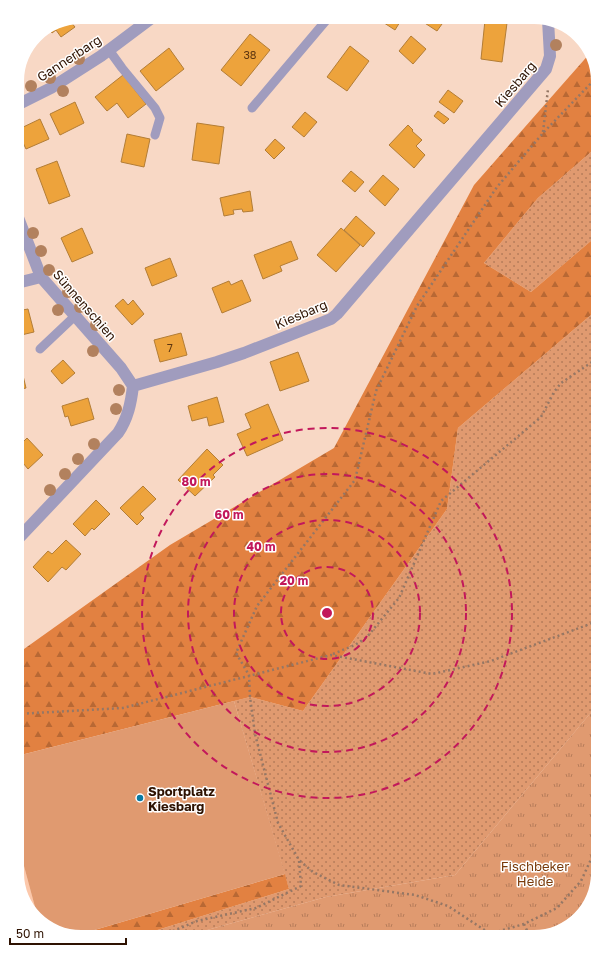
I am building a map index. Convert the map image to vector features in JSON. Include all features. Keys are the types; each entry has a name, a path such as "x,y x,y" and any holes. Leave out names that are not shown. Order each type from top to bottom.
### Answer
{"street":[{"name":"Gannerbarg","path":"24,102 51,88 109,50 144,24"},
{"name":"Kiesbarg","path":"133,386 244,353 331,318 337,314 546,69 550,56 548,26"},
{"name":"Sünnenschien","path":"24,232 42,277 121,368 133,386"},
{"path":"24,281 42,277"},
{"path":"24,533 118,433 126,420 133,386"}],"lane":[{"path":"252,108 323,24"},
{"path":"109,50 155,108 160,118 155,135"},
{"path":"40,349 76,315"}],"path":[{"path":"543,133 548,83 546,69"},
{"path":"484,930 448,906 415,895 339,885 313,872 299,860 278,823 255,734 250,697 249,675 236,654 257,606 355,480 376,391 417,306 497,187 543,133 591,83"},
{"path":"24,714 123,708 331,654 355,645 367,638 399,598 441,501 541,417 554,392 561,383 591,363"},
{"path":"331,654 432,674 491,661 591,624"},
{"path":"501,930 524,924 557,908 581,881 591,859"},
{"path":"176,930 197,921 256,908 301,886 299,860"},
{"path":"524,924 527,930"}],"shaded area":[{"path":"24,866 35,906 24,881"}],"green space":[{"path":"586,58 590,70 591,81 591,152 538,198 484,263 531,292 591,241 591,315 458,428 447,509 303,711 250,697 24,754 24,649 170,545 334,448 474,185"},
{"path":"591,152 591,241 531,292 484,263 538,198"},
{"path":"591,315 591,712 455,875 326,897 207,930 157,930 289,889 234,701 250,697 303,711 447,509 458,428"},
{"name":"Sportplatz Kiesbarg","path":"234,701 285,874 94,930 77,930 62,927 43,916 35,906 24,866 24,754"},
{"name":"Fischbeker Heide","path":"591,712 591,881 587,895 579,908 566,920 559,924 545,929 534,930 207,930 326,897 455,875"},
{"path":"285,874 289,889 157,930 94,930"}],"building":[{"path":"73,24 75,27 61,37 56,30"},
{"path":"386,24 399,24 395,30"},
{"path":"426,24 442,24 437,31"},
{"path":"485,24 507,24 502,62 481,59"},
{"path":"250,34 270,50 241,86 221,70"},
{"path":"411,36 426,49 413,64 399,51"},
{"path":"350,46 369,61 347,91 327,77"},
{"path":"169,48 184,69 156,91 140,71"},
{"path":"123,75 146,104 128,118 117,103 107,111 95,97"},
{"path":"448,90 463,101 454,113 439,102"},
{"path":"75,102 84,123 60,135 50,114"},
{"path":"438,111 449,119 444,124 434,116"},
{"path":"305,112 317,122 304,137 292,127"},
{"path":"40,119 49,139 26,149 24,145 24,127"},
{"path":"197,123 224,127 219,164 192,160"},
{"path":"408,125 422,140 416,146 425,155 414,168 389,145"},
{"path":"127,134 150,139 144,167 121,162"},
{"path":"275,139 285,148 274,159 265,150"},
{"path":"57,161 70,196 49,204 36,169"},
{"path":"351,171 364,182 355,192 342,181"},
{"path":"383,175 399,189 385,206 369,191"},
{"path":"250,191 253,211 243,212 242,209 233,210 234,214 224,216 220,198"},
{"path":"356,216 375,233 363,247 344,230"},
{"path":"82,228 93,253 72,262 61,238"},
{"path":"341,228 360,245 336,272 317,255"},
{"path":"291,241 298,259 280,266 282,271 263,279 254,255"},
{"path":"170,258 177,276 152,286 145,268"},
{"path":"242,280 251,301 222,313 212,288 229,281 231,285"},
{"path":"123,299 128,305 133,300 144,314 132,325 115,306"},
{"path":"28,309 34,332 24,334 24,310"},
{"path":"181,333 187,355 160,362 154,340"},
{"path":"298,352 309,381 280,391 270,362"},
{"path":"63,360 75,373 62,384 51,371"},
{"path":"217,397 224,422 209,426 207,417 192,421 188,406"},
{"path":"88,398 94,419 71,426 68,416 65,417 62,406"},
{"path":"268,404 283,440 247,456 237,434 251,428 245,414"},
{"path":"27,438 43,455 28,469 24,464 24,441"},
{"path":"207,449 223,465 213,475 215,477 195,496 178,480"},
{"path":"143,486 156,499 140,514 144,518 137,525 120,508"},
{"path":"96,500 110,514 94,530 92,528 85,536 73,524"},
{"path":"66,540 81,554 66,570 62,567 48,582 33,567 48,551 52,554"}],"place":[{"name":"Sportplatz Kiesbarg","path":"140,798"}]}
